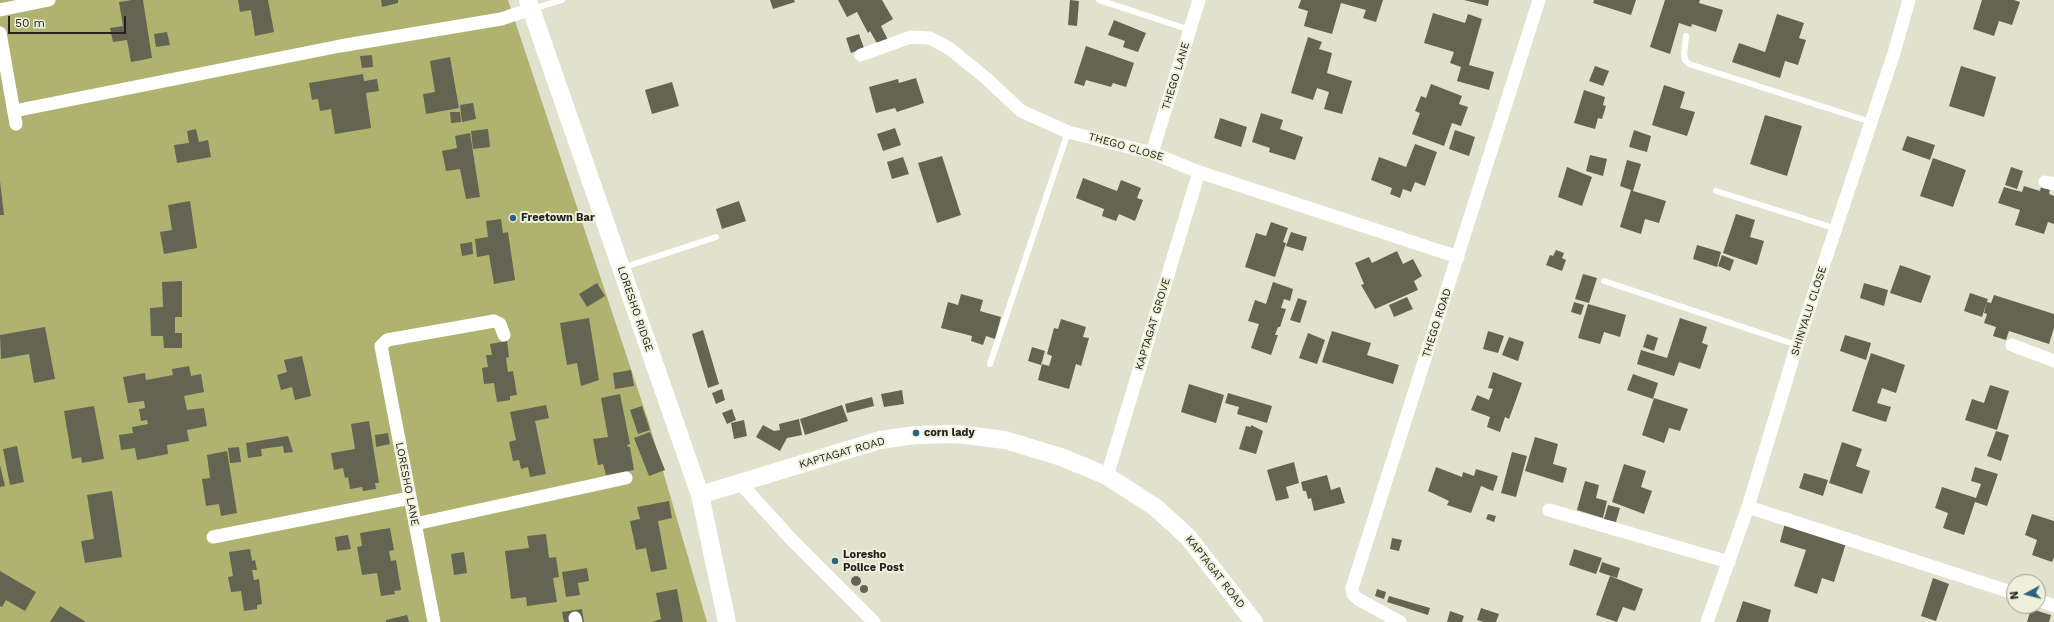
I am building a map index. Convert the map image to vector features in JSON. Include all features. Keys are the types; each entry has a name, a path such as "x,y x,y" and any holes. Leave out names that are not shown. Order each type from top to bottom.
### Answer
{"main road":[{"name":"LORESHO RIDGE","path":"529,5 700,495 727,622"},
{"name":"KAPTAGAT ROAD","path":"700,495 880,440 915,435 957,434 1004,440 1061,457 1107,476 1155,507 1188,537 1254,622"}],"street":[{"path":"0,10 49,0"},
{"name":"THEGO LANE","path":"1152,153 1199,0"},
{"name":"THEGO ROAD","path":"1400,622 1358,599 1353,594 1352,588 1539,0"},
{"name":"SHINYALU CLOSE","path":"1707,622 1748,507 1797,345 1837,229 1909,0"},
{"path":"14,111 340,46 502,19 529,5"},
{"path":"0,33 16,124"},
{"name":"THEGO CLOSE","path":"861,55 884,48 911,36 930,38 950,49 980,73 1021,111 1068,132 1152,153 1199,172 1458,257"},
{"name":"KAPTAGAT GROVE","path":"1107,476 1199,172"},
{"name":"LORESHO LANE","path":"434,622 381,346 387,340 494,322 500,324 504,335"},
{"path":"2012,345 2054,361"},
{"path":"415,524 626,478"},
{"path":"740,483 792,540 874,622"},
{"path":"213,537 410,498"},
{"path":"1748,507 2006,590"},
{"path":"1549,510 1729,562"}],"lane":[{"path":"529,5 562,0"},
{"path":"1099,0 1190,30"},
{"path":"1686,36 1684,54 1685,60 1689,64 1871,122"},
{"path":"990,364 1068,132"},
{"path":"1716,191 1837,229"},
{"path":"621,268 716,237"},
{"path":"1604,280 1797,345"}],"green space":[{"path":"0,0 508,0 649,423 707,622 0,622"}],"building":[{"path":"143,0 152,58 131,62 127,40 113,42 110,28 123,26 119,2"},
{"path":"238,0 268,0 274,32 255,36 251,10 240,12"},
{"path":"381,0 398,0 398,3 382,7"},
{"path":"770,0 794,0 795,2 773,9"},
{"path":"838,0 882,0 893,19 881,26 888,40 878,45 870,31 868,33 857,12 847,17"},
{"path":"1070,0 1079,1 1077,26 1068,25"},
{"path":"1301,0 1383,0 1376,22 1363,18 1366,10 1341,3 1332,34 1304,26 1308,11 1298,8"},
{"path":"1464,0 1489,0 1488,6"},
{"path":"1594,0 1636,0 1631,15 1593,3"},
{"path":"1665,0 1700,0 1699,3 1723,10 1716,32 1692,24 1691,27 1679,23 1670,54 1650,47"},
{"path":"1982,0 2014,0 2020,2 2012,25 1999,21 1994,36 1973,29"},
{"path":"1433,13 1465,23 1468,14 1482,19 1469,65 1494,72 1489,90 1457,81 1461,67 1450,63 1454,52 1424,43"},
{"path":"1777,14 1804,23 1799,38 1806,40 1798,65 1785,61 1780,78 1732,62 1739,43 1765,52"},
{"path":"1114,20 1146,33 1138,52 1123,47 1125,41 1108,35"},
{"path":"167,32 170,45 156,47 154,34"},
{"path":"859,34 864,48 851,53 846,38"},
{"path":"1308,37 1322,42 1319,49 1332,53 1327,73 1352,81 1342,114 1324,109 1329,92 1317,88 1313,100 1291,93"},
{"path":"1086,46 1134,63 1126,87 1113,83 1111,87 1086,80 1084,86 1074,83"},
{"path":"372,55 373,67 362,68 360,56"},
{"path":"450,57 459,108 426,114 423,94 435,92 430,61"},
{"path":"1595,66 1609,71 1603,86 1589,81"},
{"path":"1961,66 1996,77 1984,117 1949,106"},
{"path":"363,74 364,81 377,79 379,91 366,93 371,128 335,134 331,109 320,111 318,99 312,100 309,83"},
{"path":"916,78 924,103 897,112 895,108 876,113 869,87 898,79 899,83"},
{"path":"672,82 679,106 652,114 645,90"},
{"path":"1431,84 1462,96 1459,104 1468,107 1461,126 1452,123 1444,146 1412,134 1420,113 1415,111 1421,96 1426,98"},
{"path":"1664,85 1685,92 1680,108 1695,112 1687,136 1652,125"},
{"path":"1584,90 1605,97 1603,105 1606,106 1602,119 1598,118 1595,129 1574,123"},
{"path":"473,103 476,119 462,122 460,105"},
{"path":"450,112 460,112 461,122 451,123"},
{"path":"1261,113 1283,120 1280,129 1303,137 1295,160 1269,152 1270,148 1252,142"},
{"path":"1765,115 1802,126 1787,176 1750,164"},
{"path":"1220,118 1247,127 1241,147 1214,138"},
{"path":"895,128 901,145 883,151 877,134"},
{"path":"196,129 199,142 208,140 211,157 177,163 174,145 189,143 187,131"},
{"path":"488,129 490,147 473,149 471,131"},
{"path":"1455,130 1475,137 1469,156 1449,149"},
{"path":"1634,130 1651,136 1647,152 1629,147"},
{"path":"470,133 480,197 466,199 460,169 446,171 442,151 457,148 455,136"},
{"path":"1907,136 1935,145 1930,160 1902,150"},
{"path":"1415,144 1437,152 1425,186 1415,182 1411,192 1403,189 1400,198 1390,194 1392,188 1371,180 1379,157 1406,167"},
{"path":"1590,155 1607,159 1603,176 1586,171"},
{"path":"942,156 961,215 937,223 918,163"},
{"path":"903,157 909,174 892,179 887,162"},
{"path":"1933,158 1966,170 1953,207 1920,196"},
{"path":"1627,160 1641,164 1633,191 1666,201 1659,223 1645,219 1641,234 1620,227 1631,190 1620,186"},
{"path":"1567,167 1592,177 1582,206 1558,197"},
{"path":"2011,167 2023,171 2017,189 2005,185"},
{"path":"1083,178 1117,191 1121,180 1141,188 1137,198 1143,200 1135,221 1119,214 1116,221 1102,216 1104,209 1076,198"},
{"path":"0,181 4,215 0,215"},
{"path":"2024,186 2040,191 2041,187 2050,190 2049,194 2054,196 2054,224 2048,222 2044,234 2015,225 2020,210 1998,203 2004,187 2022,192"},
{"path":"190,201 197,248 164,254 160,232 172,230 168,205"},
{"path":"739,201 746,221 722,229 716,209"},
{"path":"1736,214 1755,220 1750,237 1764,241 1757,265 1723,253"},
{"path":"501,219 503,233 508,232 515,280 494,284 489,255 477,257 475,239 488,237 486,221"},
{"path":"1271,222 1288,228 1283,242 1286,243 1275,277 1245,267 1256,233 1266,236"},
{"path":"1291,232 1307,237 1303,251 1286,246"},
{"path":"472,242 473,254 462,256 460,244"},
{"path":"1697,245 1721,252 1717,267 1693,259"},
{"path":"1556,250 1564,253 1562,258 1566,260 1562,271 1546,265 1550,255 1553,256"},
{"path":"1397,251 1403,264 1413,259 1422,276 1414,281 1418,290 1375,309 1361,285 1364,284 1355,263 1369,257 1372,263"},
{"path":"1722,255 1734,260 1730,271 1718,266"},
{"path":"1900,265 1931,276 1921,303 1890,293"},
{"path":"1583,274 1597,278 1589,303 1575,299"},
{"path":"182,281 182,317 175,317 175,333 182,333 182,348 164,348 163,336 151,336 150,308 163,307 162,282"},
{"path":"1273,282 1293,289 1290,301 1284,299 1281,308 1286,309 1280,327 1278,327 1275,335 1278,335 1271,355 1251,348 1259,324 1248,321 1255,300 1266,304"},
{"path":"597,283 605,296 587,307 579,294"},
{"path":"1864,283 1888,290 1884,306 1860,298"},
{"path":"1970,293 1988,299 1982,317 1964,311"},
{"path":"961,294 983,300 980,311 1001,317 995,339 986,336 983,345 971,341 972,336 941,328 948,302 958,305"},
{"path":"1994,295 2054,314 2054,328 2049,344 2009,331 2006,340 1993,336 1996,327 1984,323 1987,314 1984,313 1987,302 1991,303"},
{"path":"1407,297 1413,309 1394,317 1389,305"},
{"path":"1298,298 1307,301 1300,323 1290,320"},
{"path":"1574,302 1584,305 1581,315 1571,312"},
{"path":"1588,304 1626,315 1620,337 1604,332 1600,344 1578,338"},
{"path":"589,318 599,380 581,386 577,363 567,365 560,323"},
{"path":"1680,318 1707,327 1702,343 1708,345 1700,369 1679,362 1674,376 1637,364 1641,350 1667,358"},
{"path":"1061,319 1086,327 1083,337 1089,338 1081,366 1076,364 1069,389 1038,380 1042,364 1049,366 1052,356 1047,354 1054,328 1058,329"},
{"path":"45,327 55,379 34,383 29,354 1,359 0,335"},
{"path":"703,330 719,384 708,388 692,334"},
{"path":"1332,331 1371,343 1367,355 1399,365 1393,384 1322,362"},
{"path":"1488,331 1504,336 1498,353 1483,349"},
{"path":"1308,333 1325,340 1317,364 1299,358"},
{"path":"1647,334 1658,338 1654,351 1643,347"},
{"path":"1845,335 1871,343 1866,360 1840,351"},
{"path":"1509,337 1524,342 1518,361 1502,355"},
{"path":"507,341 509,357 506,358 508,372 513,371 517,395 510,396 510,400 497,402 494,383 484,384 482,368 488,367 486,355 492,355 490,344"},
{"path":"1032,347 1045,351 1041,365 1028,361"},
{"path":"1871,353 1905,365 1896,393 1882,388 1877,403 1891,407 1886,422 1852,411"},
{"path":"302,356 311,396 295,400 292,387 281,390 277,375 287,372 284,360"},
{"path":"189,366 191,376 201,374 204,392 184,396 187,410 204,408 207,426 187,430 189,441 167,445 168,454 137,460 135,448 121,450 119,435 133,433 132,427 148,424 147,420 141,421 139,409 145,408 144,401 128,403 123,377 145,373 146,380 173,375 172,369"},
{"path":"631,370 634,386 615,389 613,373"},
{"path":"1493,372 1522,383 1509,419 1505,417 1500,432 1487,427 1490,417 1471,410 1477,395 1489,400 1493,389 1488,388"},
{"path":"1633,374 1658,383 1653,399 1627,390"},
{"path":"1189,384 1224,395 1216,423 1181,412"},
{"path":"1990,385 2009,391 1997,430 1965,420 1972,399 1984,403"},
{"path":"722,389 725,400 716,404 712,393"},
{"path":"902,390 904,404 884,407 881,394"},
{"path":"1228,393 1272,406 1267,423 1237,414 1239,407 1225,403"},
{"path":"620,394 630,444 627,445 630,447 634,470 606,475 603,464 598,465 593,439 608,437 601,398"},
{"path":"872,397 874,406 847,413 845,404"},
{"path":"1654,398 1688,409 1680,431 1669,428 1664,443 1642,435"},
{"path":"546,405 549,418 535,421 546,474 530,477 528,467 521,469 519,460 513,461 509,442 516,440 510,412"},
{"path":"842,405 848,421 805,435 800,419"},
{"path":"94,406 104,459 82,463 81,457 72,459 64,411"},
{"path":"642,406 650,430 638,434 630,410"},
{"path":"732,409 736,420 727,424 722,413"},
{"path":"799,419 802,435 787,438 780,451 756,437 763,425 774,431 780,430 779,424"},
{"path":"744,420 747,436 734,439 731,423"},
{"path":"369,421 379,483 375,483 376,489 363,491 362,487 350,489 348,477 345,478 343,468 334,470 331,453 355,449 351,424"},
{"path":"1251,425 1263,431 1256,454 1239,449 1246,426 1251,427"},
{"path":"1996,431 2009,435 2001,461 1987,456"},
{"path":"650,432 665,470 649,476 634,438"},
{"path":"388,433 390,444 376,447 375,435"},
{"path":"288,436 293,452 284,453 283,446 261,449 262,456 248,458 246,443"},
{"path":"1535,437 1558,444 1553,464 1567,468 1563,483 1525,471"},
{"path":"1842,442 1862,449 1856,466 1870,471 1862,494 1829,483"},
{"path":"17,446 24,482 10,485 3,449"},
{"path":"239,447 241,462 230,463 228,448"},
{"path":"227,451 237,513 221,516 219,504 206,506 202,479 210,478 207,455"},
{"path":"1512,452 1527,456 1516,497 1501,493"},
{"path":"1294,462 1299,483 1286,487 1289,498 1276,501 1267,470"},
{"path":"1624,464 1646,471 1641,487 1652,491 1644,514 1612,502"},
{"path":"0,465 5,486 0,487"},
{"path":"1436,467 1462,477 1463,472 1474,476 1476,469 1498,476 1493,491 1481,486 1471,513 1447,505 1449,501 1428,491"},
{"path":"1975,467 1998,474 1987,506 1975,502 1964,535 1943,528 1948,513 1935,508 1942,487 1976,498 1981,484 1971,481"},
{"path":"1804,473 1828,480 1823,496 1799,488"},
{"path":"1327,475 1331,490 1340,487 1345,503 1314,511 1311,498 1308,499 1306,491 1303,491 1301,482"},
{"path":"1585,481 1599,485 1596,498 1607,501 1603,518 1577,510"},
{"path":"112,491 122,557 85,563 81,541 94,539 87,495"},
{"path":"669,501 672,518 658,521 667,569 651,572 646,548 636,550 630,521 640,519 637,507"},
{"path":"1608,505 1620,508 1616,522 1604,519"},
{"path":"1488,514 1496,516 1494,522 1486,519"},
{"path":"2032,514 2054,521 2054,557 2052,562 2032,555 2037,540 2025,535"},
{"path":"1785,523 1846,543 1834,582 1822,578 1817,594 1794,586 1806,550 1780,542"},
{"path":"390,528 394,550 389,551 391,561 396,560 401,590 394,591 395,594 381,596 377,573 362,575 357,547 362,546 360,533"},
{"path":"546,534 549,558 556,557 559,577 553,578 557,602 527,606 526,597 511,599 505,551 529,548 527,536"},
{"path":"348,535 351,549 337,551 335,537"},
{"path":"1392,538 1402,540 1399,551 1390,549"},
{"path":"250,549 252,561 255,560 257,570 252,570 254,580 259,579 262,604 257,605 257,609 244,611 241,591 231,592 228,577 233,576 229,552"},
{"path":"1574,549 1602,558 1596,574 1569,565"},
{"path":"464,552 467,573 454,575 451,554"},
{"path":"1602,562 1620,568 1617,578 1599,572"},
{"path":"587,568 589,581 578,583 580,595 566,597 562,572"},
{"path":"0,571 36,592 25,611 6,600 2,607 0,606"},
{"path":"854,576 858,576 861,581 858,586 854,586 851,583 851,579"},
{"path":"1610,576 1643,589 1635,611 1623,607 1617,622 1596,615"},
{"path":"1933,578 1949,584 1936,621 1921,616"},
{"path":"862,585 866,585 868,589 866,593 862,593 860,591 860,587"},
{"path":"677,589 683,622 652,622 661,619 656,593"},
{"path":"1377,589 1386,592 1384,599 1375,596"},
{"path":"1389,596 1430,608 1428,615 1387,602"},
{"path":"1743,601 1771,610 1768,622 1736,622"},
{"path":"60,606 86,622 50,622"},
{"path":"1481,608 1499,614 1496,622 1484,622 1477,620"},
{"path":"582,609 584,622 564,622 562,612"},
{"path":"1450,611 1464,616 1462,622 1447,622"},
{"path":"2029,614 2046,614 2051,615 2049,622 2027,622"},
{"path":"407,615 409,622 386,622 386,620"}],"place":[{"name":"Freetown Bar","path":"513,218"},
{"name":"corn lady","path":"916,433"},
{"name":"Loresho Police Post","path":"835,561"}]}
